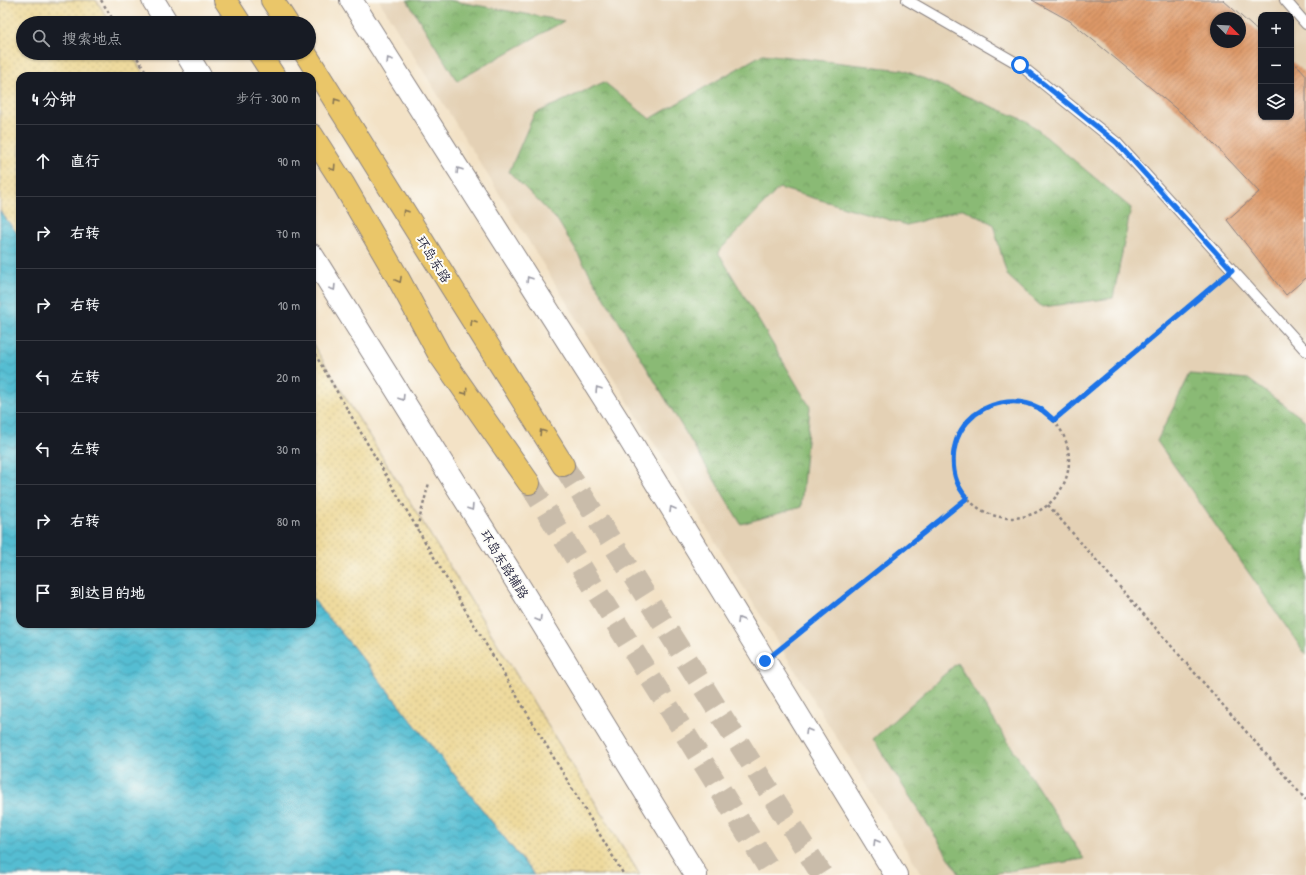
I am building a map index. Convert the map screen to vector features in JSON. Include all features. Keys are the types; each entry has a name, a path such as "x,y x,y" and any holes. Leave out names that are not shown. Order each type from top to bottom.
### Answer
{"main road":[{"path":"225,0 235,16"},
{"path":"272,0 282,16"},
{"path":"264,60 271,72"},
{"name":"环岛东路","path":"309,60 563,465"},
{"path":"316,141 344,185 390,264 439,354 529,483"}],"street":[{"path":"153,0 163,16"},
{"path":"167,0 173,16"},
{"path":"351,0 619,422 896,875"},
{"path":"190,60 198,72"},
{"name":"环岛东路辅路","path":"316,261 530,603 696,875"}],"lane":[{"path":"907,0 1020,65 1117,143 1306,351"},
{"path":"1285,0 1306,24"}],"path":[{"path":"101,0 111,16"},
{"path":"139,60 146,72"},
{"path":"1054,420 1232,270"},
{"path":"316,356 624,875"},
{"path":"1001,402 1020,402 1038,408 1054,420 1064,436 1069,454 1068,474 1061,491 1048,506 1031,515 1012,519 993,516 976,507 967,498 955,476 953,456 957,438 968,421 983,409 1001,402"},
{"path":"417,528 437,454"},
{"path":"765,661 967,498"},
{"path":"1048,506 1306,800"}],"shaded area":[{"path":"379,0 1306,0 1306,875 922,875"}],"green space":[{"path":"407,0 448,0 564,21 457,81"},
{"path":"763,54 903,70 1027,121 1131,208 1113,298 1042,307 1007,275 993,224 963,209 907,225 779,188 718,252 810,407 801,507 741,524 558,221 509,172 534,114 604,82 650,119"},
{"path":"1190,374 1248,379 1306,421 1306,655 1157,441"},
{"path":"957,663 1084,859 984,875 960,875 873,739"}],"sand":[{"path":"0,0 96,0 106,16 16,16 16,60 135,60 143,72 16,72 16,232 0,211"},
{"path":"316,349 640,875 534,875 354,648 316,603"}],"water":[{"path":"0,211 16,232 16,628 316,628 316,603 354,648 534,875 0,875"}],"building":[{"path":"1032,0 1223,0 1236,12 1210,12 1210,48 1246,48 1246,21 1258,31 1258,120 1294,120 1294,63 1300,68 1306,75 1306,278 1286,295 1227,220 1259,192 1198,127 1070,21"}],"tunnel":[{"path":"563,465 822,875"},
{"path":"529,483 773,875"}],"route":[{"path":"765,661 967,498 955,476 953,456 957,438 968,421 983,409 1001,402 1020,402 1038,408 1054,420 1232,270 1117,143 1020,65"}]}
